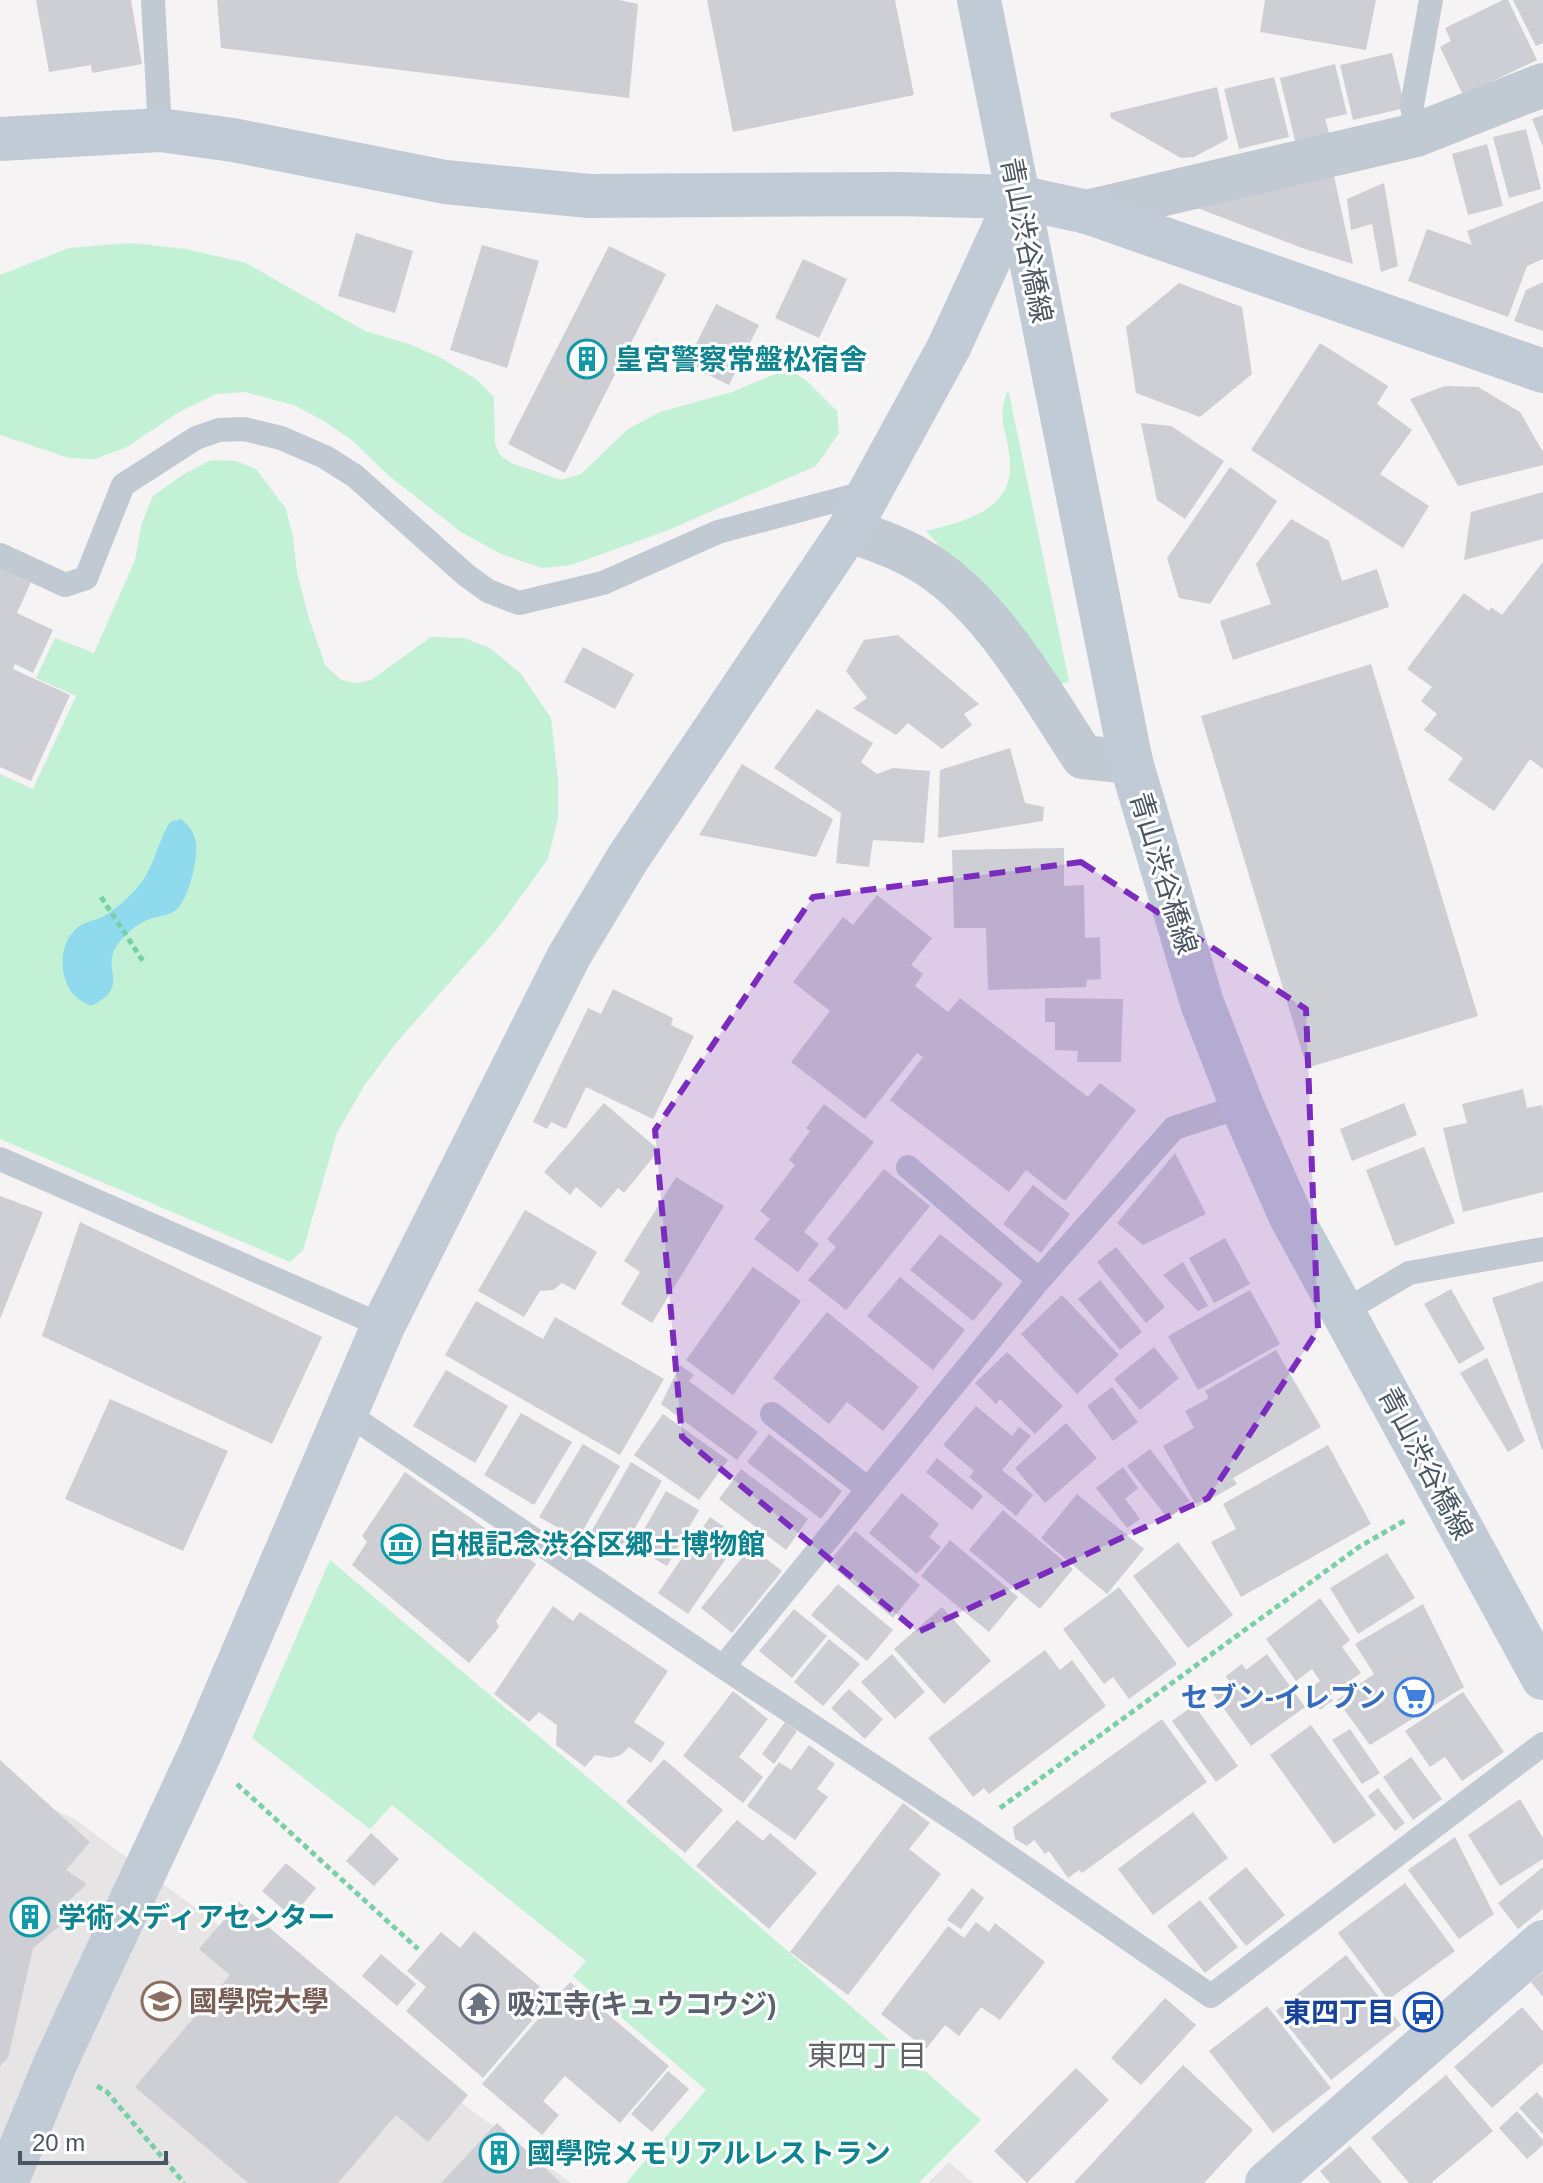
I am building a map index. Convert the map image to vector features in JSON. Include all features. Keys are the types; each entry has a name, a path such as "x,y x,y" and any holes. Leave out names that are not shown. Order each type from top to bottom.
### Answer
{"street":[{"name":"青山渋谷橋線","path":"979,0 1131,762 1202,1003 1242,1106 1291,1217 1543,1678"},
{"path":"1087,212 1416,135 1543,85"},
{"path":"0,139 160,130 233,140 445,182 589,196 896,194 1018,197 1087,212 1543,371"},
{"path":"6,2183 56,2062 201,1751 383,1326 569,956 628,858 849,530 949,347 1018,197"},
{"path":"849,530 917,558 963,590 1007,646 1083,757 1131,762"},
{"path":"1267,2183 1543,1942"}],"lane":[{"path":"153,0 160,130"},
{"path":"1416,135 1412,105 1431,0"},
{"path":"0,555 65,585 86,578 123,485 196,438 219,430 244,429 281,438 325,457 355,476 466,575 488,591 519,603 603,583 718,532 871,491"},
{"path":"723,1667 1039,1280 1174,1128 1242,1106"},
{"path":"0,1159 383,1326"},
{"path":"908,1167 1039,1280"},
{"path":"1345,1311 1409,1273 1543,1249"},
{"path":"345,1412 970,1830 1211,1996 1543,1744"},
{"path":"772,1414 868,1489"}],"path":[{"path":"101,897 143,961"},
{"path":"970,1830 1359,1547 1445,1498"},
{"path":"201,1751 418,1949"},
{"path":"93,2084 107,2092 184,2183"}],"highlighted area":[{"path":"1081,862 1306,1009 1318,1330 1208,1498 918,1632 682,1437 655,1130 813,897"}],"shaded area":[{"name":"國學院大學","path":"0,1788 73,1818 571,2183 0,2183"},
{"path":"949,2162 973,2183 928,2183"}],"green space":[{"path":"131,243 186,249 246,263 365,331 409,344 441,358 476,379 494,397 495,444 500,455 511,463 561,480 581,474 628,429 660,412 732,392 775,374 795,373 808,382 837,411 839,433 816,466 666,531 571,565 542,568 501,554 461,532 388,475 353,441 324,421 294,405 245,392 216,394 179,412 127,447 95,459 69,458 0,435 0,275 69,248"},
{"path":"1008,389 1069,681 1050,689 970,579 926,531 983,512 1003,493 1009,479 1010,463 1003,419"},
{"path":"211,460 236,461 256,469 286,509 308,615 325,665 341,680 356,683 371,680 431,637 464,638 490,648 521,674 551,718 558,780 558,818 548,859 497,929 396,1043 364,1086 337,1133 303,1250 290,1262 0,1139 0,774 33,789 76,696 36,678 55,638 94,653 135,560 142,522 153,496"},
{"path":"330,1560 618,1803 981,2120 919,2183 626,2183 706,2090 573,1976 586,1961 392,1805 370,1829 252,1738"}],"water":[{"path":"181,819 192,830 196,846 195,865 185,896 176,910 143,922 118,944 113,953 113,984 110,991 91,1006 73,994 66,981 63,961 67,941 81,925 108,913 133,892 148,873 170,822"}],"building":[{"path":"36,0 131,0 142,64 92,73 91,65 49,72"},
{"path":"217,0 619,0 638,4 629,98 221,48"},
{"path":"707,0 895,0 914,95 733,132"},
{"path":"1265,0 1376,0 1366,50 1260,32"},
{"path":"1508,0 1537,60 1463,95 1440,47 1451,41 1445,28"},
{"path":"1513,0 1543,0 1543,43 1536,46"},
{"path":"1392,53 1405,108 1353,120 1340,65"},
{"path":"1335,64 1347,114 1325,119 1329,133 1295,141 1280,78"},
{"path":"1274,77 1289,137 1239,149 1224,89"},
{"path":"1217,87 1228,139 1194,157 1181,158 1111,118 1110,113"},
{"path":"1543,115 1543,147 1532,119"},
{"path":"1526,129 1541,189 1509,198 1493,137"},
{"path":"1487,144 1503,206 1468,215 1452,154"},
{"path":"1332,167 1353,264 1192,206"},
{"path":"1384,183 1398,266 1381,272 1372,224 1351,230 1347,199"},
{"path":"1543,201 1543,259 1527,266 1508,317 1408,281 1427,229 1472,245 1467,231"},
{"path":"356,233 413,251 395,313 338,296"},
{"path":"482,245 539,261 507,368 450,350"},
{"name":"皇宮警察常盤松宿舎","path":"609,246 666,274 565,473 508,444"},
{"path":"803,259 847,279 819,338 775,318"},
{"path":"1543,282 1543,331 1514,321 1526,290"},
{"path":"1179,283 1242,307 1252,374 1200,417 1136,393 1126,327"},
{"path":"716,304 759,325 729,385 686,364"},
{"path":"1320,343 1388,386 1377,404 1412,430 1380,474 1429,506 1403,548 1251,450"},
{"path":"1445,386 1478,387 1520,412 1543,452 1543,465 1458,486 1410,399"},
{"path":"1141,423 1171,426 1224,461 1185,519 1157,500"},
{"path":"1230,467 1277,501 1210,604 1179,598 1167,558"},
{"path":"1543,492 1543,539 1464,560 1471,512"},
{"path":"1291,519 1329,541 1342,581 1377,569 1389,607 1233,660 1220,621 1271,604 1256,564"},
{"path":"0,557 35,573 17,613 53,630 33,673 15,664 13,669 70,695 31,781 0,767"},
{"path":"1543,562 1543,769 1530,759 1494,811 1448,780 1463,758 1424,730 1437,714 1421,701 1432,687 1407,669 1464,593 1489,611 1491,607 1502,615"},
{"path":"898,635 979,704 964,714 972,725 942,749 908,723 896,735 853,708 867,698 846,671 864,640"},
{"path":"583,647 634,674 615,709 564,682"},
{"path":"1371,664 1478,1016 1307,1068 1201,716"},
{"path":"817,709 873,743 861,762 877,774 893,768 930,771 924,843 873,840 869,867 836,863 841,813 774,768"},
{"path":"1010,748 1025,803 1044,807 1043,821 938,838 940,770"},
{"path":"742,764 833,819 816,857 699,835"},
{"path":"1064,848 1064,886 1084,885 1085,938 1100,937 1101,979 1087,980 1086,987 988,990 986,928 954,928 952,850"},
{"path":"877,895 932,938 911,965 923,974 915,986 948,1012 960,998 1088,1097 1100,1083 1136,1110 1065,1201 1026,1170 1009,1192 890,1100 923,1057 917,1053 865,1119 791,1062 830,1011 793,982 843,917 853,925"},
{"path":"613,989 673,1018 671,1025 694,1036 653,1119 586,1087 566,1129 551,1122 547,1129 533,1122 588,1008 601,1014"},
{"path":"1045,998 1123,999 1121,1062 1077,1062 1078,1051 1055,1050 1055,1022 1045,1022"},
{"path":"1523,1089 1527,1108 1542,1105 1543,1110 1543,1192 1463,1212 1443,1128 1467,1123 1462,1104"},
{"path":"604,1103 659,1150 624,1193 618,1188 601,1208 576,1187 570,1195 544,1172"},
{"path":"1404,1103 1417,1135 1352,1161 1340,1129"},
{"path":"824,1104 874,1142 804,1232 819,1244 798,1272 754,1239 770,1219 760,1211 795,1165 789,1160 810,1131 806,1128"},
{"path":"1424,1147 1455,1223 1395,1246 1366,1170"},
{"path":"1175,1153 1206,1214 1143,1245 1117,1223"},
{"path":"884,1169 930,1206 846,1310 808,1280 836,1247 827,1239"},
{"path":"676,1177 724,1206 652,1323 621,1304 640,1272 624,1261"},
{"path":"1033,1185 1070,1214 1041,1253 1003,1224"},
{"path":"0,1196 43,1212 0,1319"},
{"path":"525,1210 597,1252 575,1290 562,1283 553,1290 540,1291 524,1317 478,1291"},
{"path":"80,1222 322,1337 272,1444 42,1336"},
{"path":"940,1234 1003,1284 973,1321 910,1270"},
{"path":"1225,1238 1250,1284 1214,1303 1189,1258"},
{"path":"1116,1247 1165,1307 1146,1323 1097,1262"},
{"path":"1183,1262 1208,1306 1198,1311 1163,1275"},
{"path":"753,1267 801,1301 733,1395 686,1360"},
{"path":"900,1277 965,1330 933,1370 867,1316"},
{"path":"1100,1280 1142,1332 1120,1350 1078,1299"},
{"path":"1543,1281 1543,1450 1542,1450 1492,1298"},
{"path":"1451,1289 1485,1349 1459,1364 1424,1304"},
{"path":"1250,1290 1280,1344 1198,1390 1168,1336"},
{"path":"1062,1295 1119,1355 1077,1394 1021,1334"},
{"path":"476,1301 543,1339 555,1317 664,1379 620,1455 445,1355"},
{"path":"827,1312 919,1387 883,1431 847,1402 829,1424 773,1378"},
{"path":"1154,1347 1179,1378 1140,1410 1114,1379"},
{"path":"1276,1350 1321,1427 1233,1478 1237,1484 1197,1507 1163,1446 1194,1428 1185,1411 1209,1398 1205,1391"},
{"path":"1007,1352 1063,1406 1035,1434 1000,1399 996,1404 975,1383"},
{"path":"1487,1358 1525,1441 1508,1452 1460,1373"},
{"path":"680,1365 694,1375 689,1381 758,1432 737,1460 661,1404"},
{"path":"446,1370 508,1406 475,1463 413,1426"},
{"path":"1112,1387 1138,1422 1113,1441 1087,1406"},
{"path":"110,1399 228,1451 183,1551 65,1499"},
{"path":"976,1406 1012,1436 1019,1427 1031,1436 1002,1470 1033,1495 1016,1516 969,1477 974,1471 943,1445"},
{"path":"521,1413 572,1442 534,1505 484,1475"},
{"path":"663,1414 728,1460 699,1500 634,1455"},
{"path":"1066,1423 1097,1458 1045,1503 1015,1468"},
{"path":"769,1434 842,1491 821,1519 747,1462"},
{"path":"583,1444 620,1466 578,1539 539,1517"},
{"path":"1328,1445 1371,1524 1241,1597 1211,1542 1236,1529 1223,1504"},
{"path":"1150,1449 1190,1501 1168,1519 1127,1466"},
{"path":"937,1458 983,1496 972,1510 926,1472"},
{"path":"631,1462 662,1481 621,1552 590,1534"},
{"path":"1123,1467 1138,1488 1125,1499 1140,1519 1127,1528 1096,1488"},
{"path":"741,1469 808,1519 786,1550 719,1499"},
{"path":"405,1472 536,1564 496,1621 499,1627 469,1663 352,1565 367,1542 362,1536"},
{"path":"666,1491 699,1510 667,1566 634,1547"},
{"path":"902,1493 939,1524 929,1537 941,1547 917,1574 869,1533"},
{"path":"1077,1494 1144,1549 1107,1594 1041,1538"},
{"path":"1003,1510 1073,1569 1040,1609 969,1550"},
{"path":"710,1517 740,1538 688,1614 658,1593"},
{"path":"855,1531 920,1585 893,1618 828,1563"},
{"path":"950,1540 1018,1597 989,1632 921,1576"},
{"path":"1178,1542 1233,1615 1188,1648 1133,1576"},
{"path":"751,1547 782,1571 732,1633 701,1608"},
{"path":"1387,1553 1415,1598 1358,1634 1330,1588"},
{"path":"838,1584 893,1630 867,1661 811,1615"},
{"path":"1119,1587 1177,1664 1129,1699 1113,1677 1104,1684 1063,1629"},
{"path":"1320,1598 1350,1640 1342,1647 1361,1673 1329,1696 1333,1700 1320,1710 1306,1691 1320,1681 1312,1669 1296,1681 1266,1639"},
{"path":"1423,1604 1464,1687 1370,1745 1337,1700 1374,1674 1355,1644"},
{"path":"553,1606 573,1621 580,1612 668,1671 634,1722 665,1743 651,1763 629,1747 621,1755 611,1758 595,1755 585,1767 556,1745 557,1725 539,1712 529,1722 494,1694"},
{"path":"942,1607 991,1661 944,1704 894,1649"},
{"path":"794,1609 827,1636 792,1678 759,1651"},
{"path":"829,1639 860,1664 823,1706 794,1682"},
{"path":"1045,1650 1060,1670 1072,1660 1106,1706 989,1794 984,1788 973,1797 928,1738"},
{"path":"892,1654 925,1692 895,1719 861,1682"},
{"path":"1267,1654 1305,1707 1251,1746 1213,1694 1229,1682 1226,1676 1242,1664 1246,1670"},
{"path":"849,1689 883,1719 865,1739 831,1708"},
{"path":"733,1691 768,1719 739,1757 763,1777 743,1803 683,1756"},
{"path":"1463,1692 1504,1752 1462,1781 1445,1757 1430,1767 1405,1731"},
{"path":"1194,1705 1238,1766 1216,1782 1172,1721"},
{"path":"1162,1719 1207,1782 1082,1873 1079,1870 1068,1878 1049,1851 1045,1854 1034,1840 1027,1846 1015,1839 1013,1827"},
{"path":"785,1722 797,1731 774,1764 762,1754"},
{"path":"1311,1725 1376,1815 1334,1844 1270,1755"},
{"path":"1350,1729 1380,1773 1362,1784 1332,1740"},
{"path":"809,1745 835,1764 817,1789 828,1797 795,1840 747,1806 779,1762 791,1770"},
{"path":"1411,1757 1442,1799 1413,1820 1383,1777"},
{"path":"664,1759 723,1810 685,1853 626,1802"},
{"name":"学術メディアセンター","path":"0,1760 90,1842 66,1870 87,1884 57,1911 63,1923 33,1948 8,2058 0,2066"},
{"path":"1378,1788 1405,1823 1395,1831 1368,1796"},
{"path":"1520,1799 1543,1838 1543,1859 1500,1886 1468,1835"},
{"path":"903,1803 930,1823 909,1849 941,1874 848,1995 790,1952"},
{"path":"1193,1812 1228,1858 1153,1915 1118,1869"},
{"path":"737,1820 763,1841 770,1833 817,1873 769,1929 696,1866"},
{"path":"371,1833 399,1859 374,1886 346,1861"},
{"path":"1455,1837 1494,1914 1459,1939 1408,1870"},
{"path":"286,1863 316,1888 292,1917 262,1891"},
{"path":"1246,1867 1285,1915 1246,1946 1208,1898"},
{"path":"1543,1867 1543,1909 1518,1929 1498,1903"},
{"path":"1405,1883 1455,1951 1388,2000 1338,1933"},
{"path":"972,1888 984,1898 961,1929 947,1920"},
{"path":"1200,1900 1238,1947 1205,1973 1167,1926"},
{"path":"239,1902 468,2095 428,2142 396,2115 338,2183 248,2183 135,2087 230,1975 199,1949"},
{"path":"976,1922 989,1932 995,1923 1045,1962 1000,2020 981,2007 959,2036 945,2025 926,2049 881,2014 948,1926 964,1938"},
{"name":"吸江寺(キュウコウジ)","path":"474,1931 552,1997 483,2078 406,2011 426,1987 407,1971 441,1932 460,1948"},
{"path":"381,1954 416,1984 397,2006 362,1976"},
{"path":"1346,1955 1401,2025 1331,2080 1276,2011"},
{"path":"1543,1972 1543,1997 1531,1982"},
{"path":"570,1982 669,2066 620,2123 565,2076 543,2101 559,2115 542,2135 482,2084"},
{"path":"1165,1998 1196,2025 1141,2085 1111,2058"},
{"path":"1267,2006 1331,2088 1273,2133 1209,2051"},
{"path":"1522,2007 1543,2031 1543,2063 1492,2108 1454,2067"},
{"path":"1183,2065 1253,2130 1204,2183 1074,2183"},
{"path":"1076,2068 1109,2100 1027,2183 994,2151"},
{"path":"668,2071 689,2089 652,2132 631,2114"},
{"path":"1446,2075 1493,2131 1431,2183 1409,2183 1371,2138"},
{"path":"1537,2092 1543,2099 1543,2134 1519,2108"},
{"path":"1517,2111 1543,2140 1543,2145 1527,2159 1499,2128"},
{"name":"國學院メモリアルレストラン","path":"497,2123 561,2183 441,2183"},
{"path":"1350,2146 1382,2183 1330,2183 1320,2171"}],"place":[{"name":"皇宮警察常盤松宿舎","path":"587,359"},
{"name":"白根記念渋谷区郷土博物館","path":"401,1544"},
{"name":"セブン-イレブン","path":"1414,1697"},
{"name":"学術メディアセンター","path":"30,1917"},
{"name":"國學院大學","path":"161,2001"},
{"name":"吸江寺(キュウコウジ)","path":"479,2004"},
{"name":"東四丁目","path":"1423,2012"},
{"name":"國學院メモリアルレストラン","path":"499,2153"}],"district":[{"name":"東四丁目","path":"867,2056"}]}
